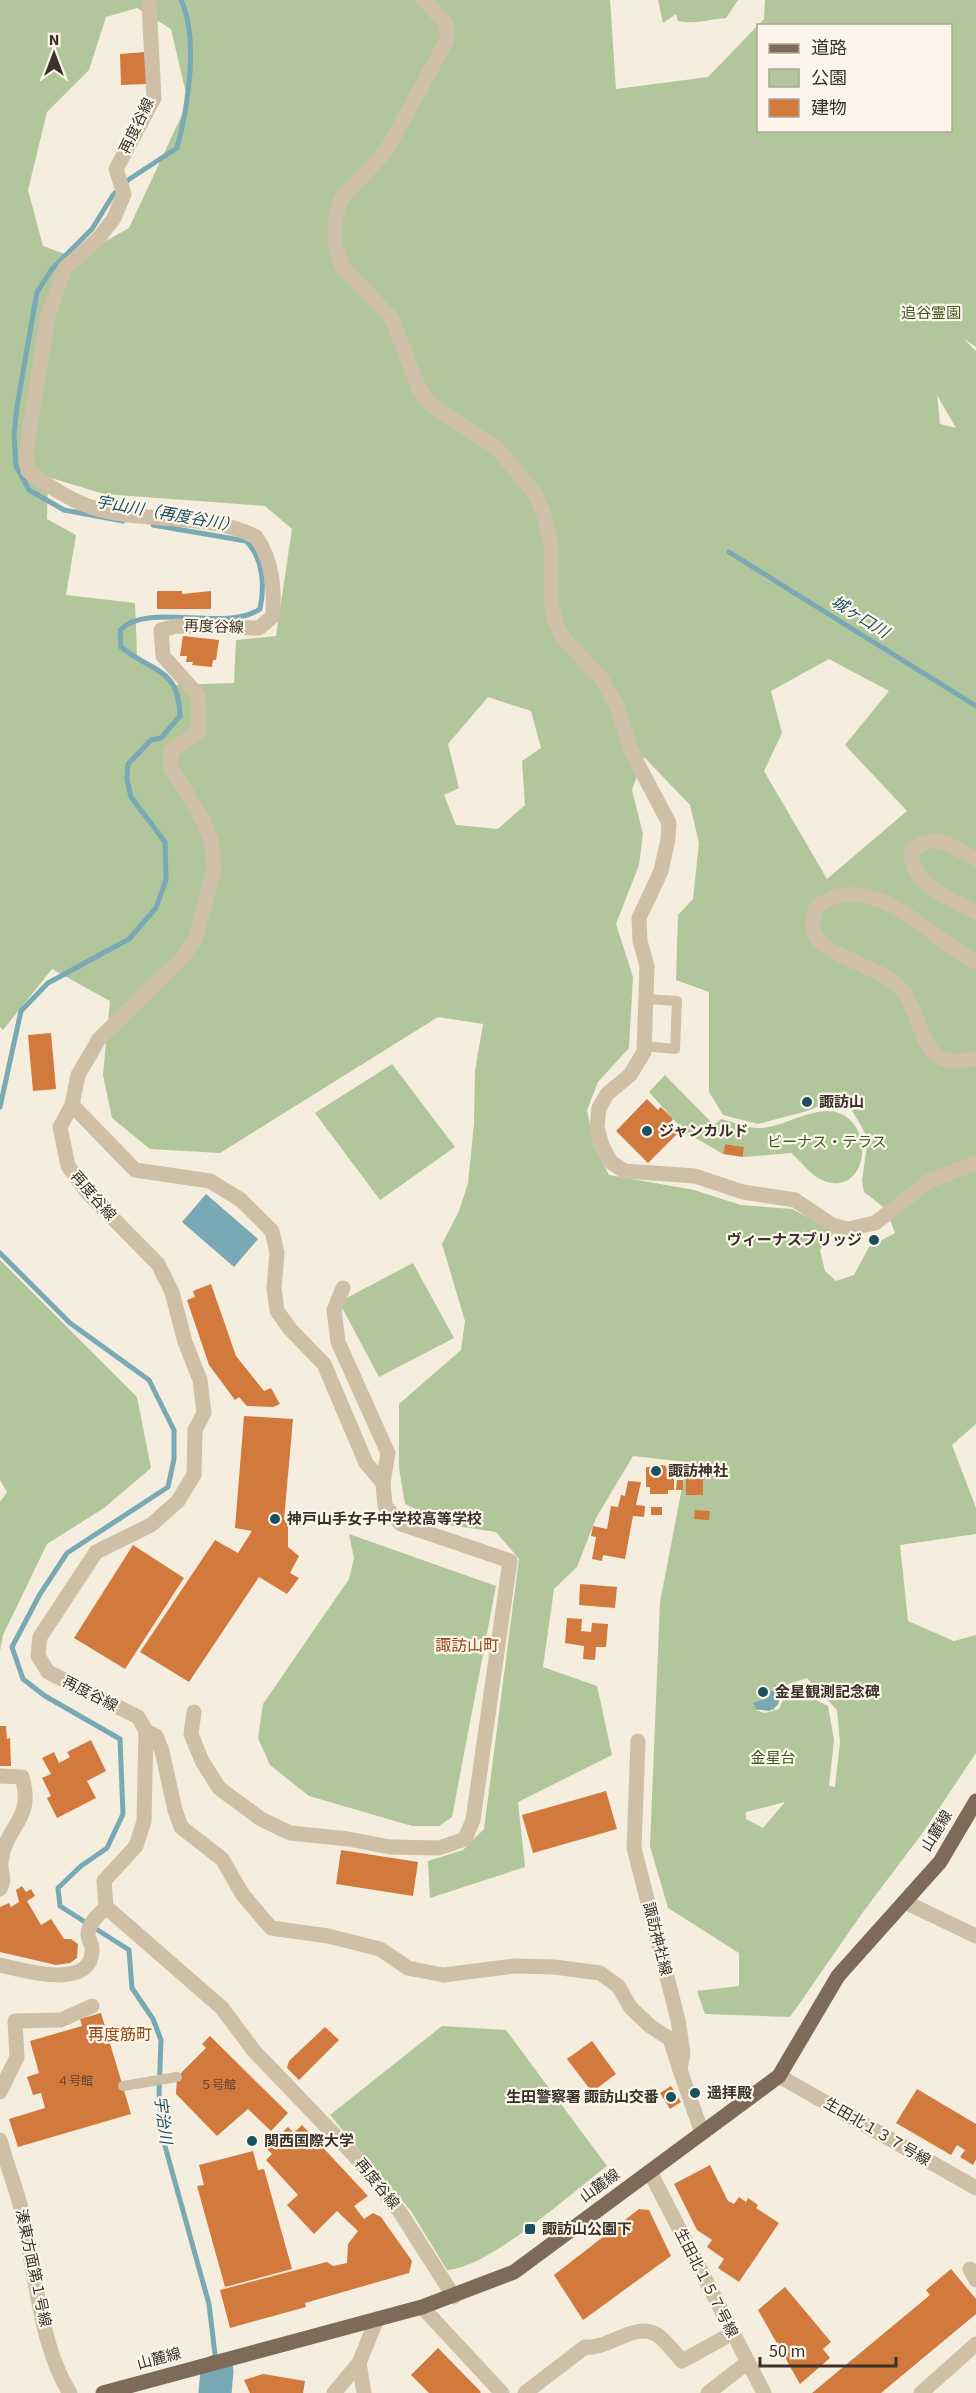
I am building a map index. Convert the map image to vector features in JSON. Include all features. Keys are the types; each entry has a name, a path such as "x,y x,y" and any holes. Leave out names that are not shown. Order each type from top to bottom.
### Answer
{"main road":[{"name":"山麓線","path":"103,2393 422,2307 454,2297 514,2272 779,2076 838,1976 940,1862 976,1801"}],"street":[{"path":"424,0 447,25 447,40 386,151 340,200 335,222 335,244 342,266 392,319 419,389 432,406 497,448 535,494 544,514 551,544 551,602 555,621 563,638 601,678 616,704 631,751 669,823 661,871 639,918 640,941 647,966 644,1052 630,1075 607,1094 599,1108 597,1127 602,1146 611,1162 624,1170 695,1176 743,1192 795,1200 832,1225 848,1229 875,1223 929,1181 976,1163"},
{"name":"再度谷線","path":"149,4 154,98 116,170 124,192 114,218 98,239 65,268 48,316 26,452 28,471 57,491 90,507 229,526 256,537 269,562 274,589 273,616 259,628 176,626 161,630 163,656 198,695 199,732 171,751 170,766 203,820 211,841 214,868 196,937 182,958 99,1039 78,1075 72,1105 60,1127 68,1166 87,1192 158,1264 172,1292 185,1342 200,1380 204,1413 195,1430 194,1475 178,1501 151,1525 96,1552 40,1637 38,1656 48,1672 138,1717 146,1731 156,1736 162,1751 181,1827 222,1859 243,1895 271,1928 328,1936 380,1948 408,1968 443,1975 515,1966 554,1967 600,1973 618,1986 631,2008 650,2026 670,2039 680,2070"},
{"path":"976,859 932,839 920,843 911,852 911,865 922,879 942,895 976,912"},
{"path":"976,962 894,907 875,899 856,895 837,896 817,906 812,921 816,937 829,948 885,974 901,990 912,1008 924,1041 934,1054 946,1060 965,1061 976,1058"},
{"path":"72,1105 135,1170 210,1181 241,1200 272,1231 277,1253 274,1288 277,1311 290,1329 324,1364 366,1462 383,1482"},
{"path":"194,1712 191,1734 202,1761 219,1788 270,1824 290,1833 348,1839 390,1847 440,1848 465,1839 473,1820 510,1561 400,1524 385,1506 383,1482 388,1453 338,1342 334,1310 343,1288"},
{"path":"0,1965 44,1975 66,1976 81,1971 90,1961 92,1948 88,1933 100,1913 104,1881 136,1846 144,1821 146,1731"},
{"name":"諏訪神社線","path":"638,1741 634,1848 678,2020 683,2053 680,2070 702,2133"},
{"path":"0,1776 22,1777 27,1794 26,1807 0,1863 4,1878 0,1889"},
{"path":"905,1902 976,1936"},
{"name":"再度谷線","path":"100,1913 222,2007 254,2051 353,2154 400,2212 454,2297"},
{"path":"0,2092 17,2056 15,2020 61,2020 92,2006"},
{"name":"生田北１３７号線","path":"779,2076 976,2188"},
{"name":"湊東方面第１号線","path":"0,2140 22,2212 46,2329 62,2380 70,2393"},
{"name":"生田北１５７号線","path":"650,2172 731,2334 764,2393"},
{"path":"422,2307 502,2393"},
{"path":"334,2393 358,2363 377,2319"},
{"path":"525,2393 585,2347 595,2348 640,2330 658,2335 682,2361 731,2334"},
{"path":"921,2393 976,2344"},
{"path":"708,2393 748,2362"},
{"path":"358,2363 364,2393"}],"lane":[{"path":"644,1046 675,1049 677,1001 646,999"},
{"path":"123,2086 177,2076"}],"green space":[{"path":"0,0 610,0 616,89 708,77 757,26 757,132 952,132 952,24 759,24 764,19 765,0 976,0 976,347 963,338 976,351 976,1424 952,1445 976,1508 976,1534 900,1545 908,1621 954,1641 976,1635 976,1753 924,1831 863,1912 790,2017 705,2014 697,1991 739,1986 739,1953 668,1908 650,1846 660,1602 687,1462 633,1456 596,1518 577,1567 554,1589 543,1667 597,1686 612,1755 518,1802 525,1867 430,1898 428,1861 463,1850 484,1829 519,1559 496,1532 449,1525 405,1504 399,1468 399,1404 461,1350 465,1321 442,1244 459,1211 468,1183 474,1124 475,1071 483,1024 438,1017 220,1153 150,1149 112,1118 103,1075 110,1001 52,969 3,1030 0,1027","holes":["137,8 171,29 188,102 129,228 76,258 43,246 28,190 47,112 89,70 106,17","937,395 956,428 940,424","48,477 104,494 265,506 292,529 276,636 236,640 234,683 176,685 137,656 135,603 66,595 76,535 47,519","829,659 889,691 845,745 907,811 827,879 764,771 782,733 771,691","488,697 531,711 541,748 522,761 525,805 498,829 456,825 444,795 459,788 448,744","644,757 690,805 699,843 693,899 678,915 676,980 709,992 709,1092 723,1115 758,1124 807,1111 831,1101 850,1107 868,1138 862,1181 864,1192 886,1209 895,1233 869,1247 854,1275 836,1281 825,1271 820,1250 835,1232 792,1209 741,1205 694,1190 609,1175 594,1146 587,1110 598,1082 629,1048 633,977 616,924 639,865 643,834 632,790","807,1678 837,1710 840,1742 835,1787 829,1786 834,1740 828,1706 786,1685","785,1685 779,1709 765,1713 755,1710 774,1710","785,1802 763,1828 746,1819 746,1812"]},
{"path":"658,0 738,0 726,18 683,22 678,21 676,14 663,23"},
{"path":"392,1064 455,1147 380,1200 315,1113"},
{"name":"ビーナス・テラス","path":"665,1075 714,1125 721,1119 761,1128 820,1112 832,1111 842,1114 859,1132 862,1156 859,1166 854,1175 845,1181 835,1183 818,1178 791,1153 743,1157 744,1147 725,1144 723,1154 685,1132 649,1092"},
{"path":"0,1260 137,1397 151,1468 104,1508 47,1544 3,1635 0,1651 0,1502 7,1492 0,1480"},
{"path":"413,1263 454,1338 379,1377 339,1302"},
{"path":"349,1534 496,1586 452,1817 439,1826 412,1826 309,1796 270,1765 258,1738 263,1704 349,1579 354,1558"},
{"path":"442,2026 506,2030 607,2166 506,2244 464,2266 447,2270 411,2211 330,2115"}],"water":[{"path":"206,1194 258,1239 234,1267 182,1222"},
{"path":"775,1685 782,1689 778,1705 769,1711 756,1709 753,1703 768,1698"}],"building":[{"path":"146,52 147,84 121,85 120,54"},
{"path":"157,591 182,591 182,594 211,591 211,609 157,609"},
{"path":"183,636 219,640 216,660 213,660 212,667 192,665 193,662 186,662 187,656 180,656"},
{"path":"51,1033 56,1089 33,1091 28,1035"},
{"name":"ジャンカルド","path":"647,1099 658,1110 661,1107 673,1119 670,1123 679,1132 648,1163 616,1131"},
{"path":"725,1144 744,1147 743,1157 723,1154"},
{"path":"211,1284 236,1356 264,1391 271,1388 280,1404 273,1407 247,1406 239,1397 235,1400 209,1365 187,1300 195,1297 193,1291"},
{"path":"244,1416 293,1419 284,1520 288,1521 288,1547 299,1556 290,1573 299,1578 287,1594 259,1577 189,1682 140,1652 215,1540 238,1553 252,1531 235,1528"},
{"path":"653,1464 674,1467 674,1490 668,1490 668,1494 650,1494 650,1487 646,1487 646,1467 653,1467"},
{"path":"686,1479 703,1479 703,1495 686,1495"},
{"path":"677,1480 683,1480 683,1490 676,1490"},
{"path":"628,1481 641,1482 636,1505 645,1506 644,1517 633,1516 625,1559 603,1555 602,1561 592,1559 596,1537 591,1536 593,1526 607,1529 611,1506 618,1507 621,1495 625,1496"},
{"path":"651,1507 662,1507 662,1515 651,1515"},
{"path":"695,1510 710,1511 709,1520 694,1519"},
{"path":"133,1545 184,1578 125,1669 74,1638"},
{"path":"580,1584 617,1587 615,1608 579,1605"},
{"path":"567,1618 582,1619 581,1631 591,1632 592,1623 608,1624 606,1647 596,1647 595,1660 583,1659 584,1646 565,1643"},
{"path":"0,1726 6,1726 7,1739 10,1738 11,1766 0,1766"},
{"path":"91,1740 106,1771 87,1781 96,1798 57,1818 47,1798 51,1796 42,1778 51,1774 42,1758 54,1752 59,1763 70,1757 67,1752"},
{"path":"606,1791 617,1829 533,1853 522,1815"},
{"path":"341,1850 418,1862 413,1896 336,1884"},
{"path":"22,1886 26,1892 31,1889 35,1896 27,1901 41,1925 51,1919 64,1939 71,1939 78,1944 77,1958 70,1963 56,1965 0,1952 0,1907 9,1903 11,1907 19,1902 16,1890"},
{"path":"101,2013 131,2114 18,2147 9,2119 45,2108 41,2093 33,2095 27,2077 39,2073 30,2041 82,2026 80,2019"},
{"path":"325,2027 339,2040 299,2080 287,2068 289,2061"},
{"path":"210,2036 288,2113 271,2131 248,2109 217,2136 176,2094 177,2077 206,2048 202,2044"},
{"path":"592,2041 616,2074 592,2092 567,2059"},
{"name":"生田警察署 諏訪山交番","path":"671,2086 681,2102 670,2109 660,2093"},
{"path":"917,2089 976,2124 976,2159 973,2165 960,2157 965,2150 957,2145 951,2155 896,2123"},
{"path":"302,2125 368,2196 354,2206 364,2219 373,2213 381,2217 412,2261 409,2273 305,2303 306,2307 230,2328 220,2290 327,2262 333,2266 347,2263 348,2244 358,2231 337,2211 314,2234 287,2205 298,2195 266,2160 272,2154 266,2148 288,2127 294,2133"},
{"path":"253,2151 258,2170 264,2169 292,2269 225,2287 197,2186 204,2185 199,2165"},
{"path":"710,2165 728,2201 734,2204 739,2197 746,2202 748,2198 758,2205 756,2208 779,2223 739,2282 718,2268 724,2259 707,2247 712,2240 697,2230 674,2184"},
{"path":"639,2209 649,2210 671,2256 583,2320 554,2275"},
{"path":"951,2269 976,2299 976,2314 881,2393 812,2393 930,2295 926,2290"},
{"path":"785,2287 831,2342 823,2349 830,2358 800,2384 758,2310"},
{"path":"438,2348 480,2393 429,2393 411,2375"},
{"path":"263,2374 305,2381 303,2393 250,2393 244,2380"}],"waterway":[{"name":"宇山川（再度谷川）","path":"123,521 64,510 29,490 16,466 14,435 17,406 37,292 52,269 92,229 113,195 128,180 177,148 188,93 191,53 190,34 181,0"},
{"name":"宇山川（再度谷川）","path":"0,1107 21,1011 48,983 129,939 156,908 166,880 165,842 131,797 127,779 128,764 151,740 161,738 180,716 178,700 175,688 169,679 121,647 120,630 133,622 149,618 228,618 245,616 260,609 261,572 256,555 246,541 153,525"},
{"name":"城ヶ口川","path":"729,552 976,706"},
{"name":"宇山川（再度谷川）","path":"0,1253 70,1323 149,1380 174,1430 174,1459 168,1487 67,1553 40,1594 12,1647 23,1679 45,1696 120,1739 123,1814 107,1848 81,1866 58,1888 60,1906 129,1950 132,1988 153,2019 161,2040 159,2094 163,2139 209,2304 217,2371"},
{"name":"宇治川","path":"215,2393 217,2371"}],"place":[{"name":"諏訪山","path":"807,1102"},
{"name":"ジャンカルド","path":"647,1131"},
{"name":"ヴィーナスブリッジ","path":"874,1240"},
{"name":"諏訪神社","path":"656,1471"},
{"name":"神戸山手女子中学校高等学校","path":"275,1519"},
{"name":"金星観測記念碑","path":"763,1692"},
{"name":"遥拝殿","path":"695,2093"},
{"name":"生田警察署 諏訪山交番","path":"671,2097"},
{"name":"関西国際大学","path":"252,2141"},
{"name":"諏訪山公園下","path":"530,2229"}],"district":[{"name":"諏訪山町","path":"467,1646"},
{"name":"再度筋町","path":"120,2035"}],"park label":[{"name":"追谷霊園","path":"931,313"},
{"name":"金星台","path":"773,1758"}]}
